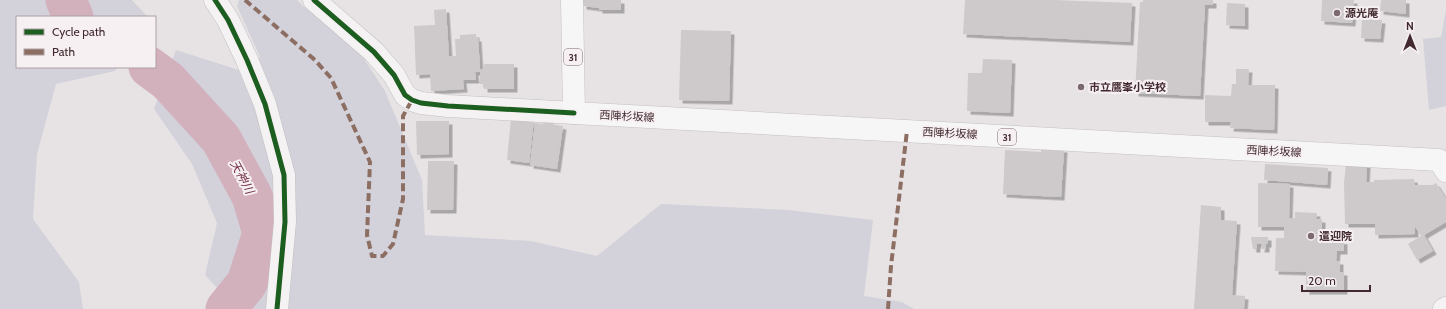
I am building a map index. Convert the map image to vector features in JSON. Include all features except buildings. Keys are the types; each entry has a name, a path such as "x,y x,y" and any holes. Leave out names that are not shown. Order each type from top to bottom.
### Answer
{"main road":[{"name":"31","path":"572,0 574,113"},
{"name":"西陣杉坂線","path":"574,113 1444,162"}],"street":[{"path":"214,0 228,20 247,60 262,97 284,175 285,222 277,309"},
{"path":"314,0 374,52 394,75 405,95 412,100 421,103 448,106 574,113"}],"shaded area":[{"path":"0,0 132,0 147,16 16,16 16,68 117,68 115,71 56,84 37,154 33,219 79,282 83,309 0,309"},
{"path":"239,0 297,0 359,51 385,91 422,180 425,235 531,241 597,256 661,204 788,210 873,220 864,296 902,302 914,309 237,309 205,275 217,223 192,164 154,109 176,50 239,70 260,57 237,6"},
{"path":"1446,10 1446,106 1429,110 1423,39 1441,37"}],"waterway":[{"name":"天神川","path":"66,0 73,16"},
{"name":"天神川","path":"150,68 168,81 221,139 252,196 263,233 247,283 226,309"}],"marked path":[{"path":"245,0 315,60 331,78 370,162 367,235 372,256 383,256 393,244 403,199 403,116 412,100"},
{"path":"888,309 891,266 907,131"}],"cycle path":[{"path":"215,0 228,20 247,60 265,104 284,175 285,222 277,309"},
{"path":"314,0 374,52 394,75 405,95 412,100 421,103 448,106 574,113"}],"place":[{"name":"源光庵","path":"1337,13"},
{"name":"市立鷹峯小学校","path":"1081,87"},
{"name":"遣迎院","path":"1311,236"}]}
